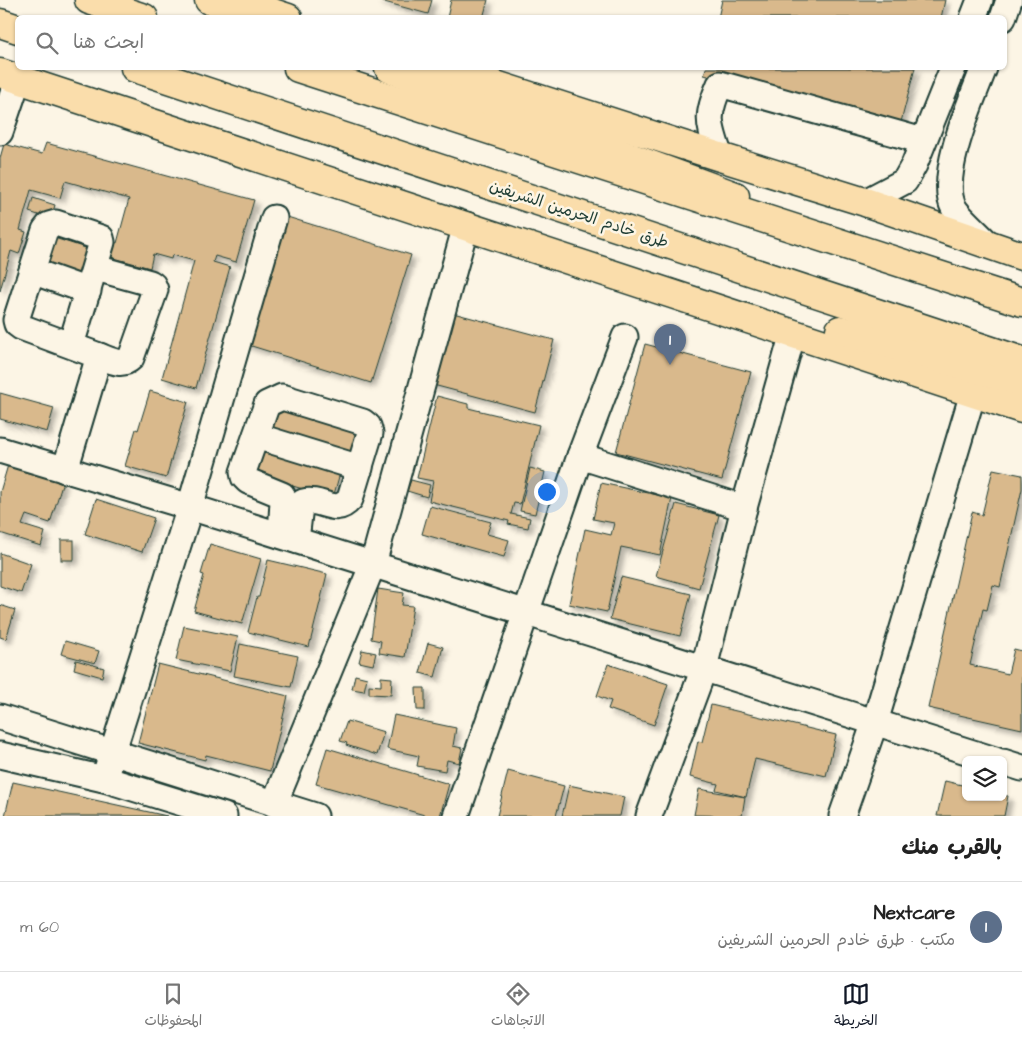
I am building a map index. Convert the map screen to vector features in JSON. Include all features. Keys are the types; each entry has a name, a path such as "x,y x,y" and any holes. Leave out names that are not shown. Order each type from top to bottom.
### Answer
{"main road":[{"path":"90,0 135,15"},
{"path":"209,0 248,15"},
{"path":"234,0 279,15"},
{"path":"0,23 15,28"},
{"name":"طرق خادم الحرمين الشريفين","path":"141,70 1022,361"},
{"path":"304,70 1022,302"},
{"path":"395,70 982,289"},
{"path":"449,70 865,202 1022,256"},
{"path":"9,76 1022,409"},
{"path":"466,225 1022,382"}],"street":[{"path":"974,15 980,0"},
{"path":"1004,15 1009,0"},
{"path":"865,202 905,181 914,165 922,141 952,70"},
{"path":"983,70 959,135 949,188 954,209 989,245"},
{"path":"0,130 9,76"},
{"path":"720,157 709,123 710,105 720,84 922,141"},
{"path":"104,779 190,507 274,218"},
{"path":"71,345 96,268 102,246 101,238 56,223 49,225 45,230 16,320 18,324 71,345 99,356 121,363 127,362 131,358 155,290 150,283 96,268"},
{"path":"274,804 373,564 466,225"},
{"path":"32,271 88,291"},
{"path":"649,816 704,668 744,508 793,333"},
{"path":"456,816 580,456 625,337"},
{"path":"64,470 99,356"},
{"path":"842,816 875,722 973,393"},
{"path":"282,397 363,422 368,426 370,433 350,499 345,505 337,508 310,500 303,502 288,538 282,496 248,481 242,472 267,404 282,397"},
{"path":"256,436 360,468"},
{"path":"0,450 373,564 982,756"},
{"path":"580,456 744,508"},
{"path":"0,717 315,816"},
{"path":"0,755 104,779 224,816"},
{"path":"1007,763 1022,768"}],"building":[{"path":"377,0 432,0 428,14"},
{"path":"451,0 488,0 484,15 448,15"},
{"path":"722,0 945,0 942,15 719,15"},
{"path":"705,70 914,70 901,122 704,75"},
{"path":"46,143 254,200 236,262 215,256 213,262 230,267 196,388 162,378 194,261 172,255 171,259 153,254 150,268 107,256 111,241 117,243 129,199 65,181 60,198 31,190 20,230 26,232 19,254 11,251 0,291 0,158 4,144 42,154"},
{"path":"33,198 55,205 51,219 29,212"},
{"path":"284,216 411,255 371,383 245,344"},
{"path":"45,235 92,250 83,281 35,266"},
{"path":"442,310 554,340 535,412 422,382"},
{"path":"645,344 751,372 722,480 616,452"},
{"path":"150,391 188,402 166,478 125,466"},
{"path":"0,393 54,408 47,432 0,419"},
{"path":"437,396 468,404 468,408 539,425 520,504 514,503 511,514 530,518 528,528 508,524 509,521 429,501 433,481 417,478"},
{"path":"274,405 358,433 350,457 266,429"},
{"path":"256,448 340,473 333,498 249,473"},
{"path":"8,465 63,482 50,523 26,515 22,525 45,532 41,546 0,533 0,492"},
{"path":"530,468 545,472 535,514 520,511"},
{"path":"993,469 1022,475 1022,489 1000,587 993,585 987,610 983,609 970,665 1008,674 1014,649 1022,651 1022,729 928,708 972,512 982,515"},
{"path":"411,480 430,485 427,497 407,491"},
{"path":"601,483 672,498 660,555 621,547 607,612 569,604 585,529 611,535 614,523 593,519"},
{"path":"96,499 154,518 142,552 85,534"},
{"path":"676,504 719,515 699,588 656,576"},
{"path":"430,506 491,522 487,534 509,540 504,557 422,534"},
{"path":"61,540 74,540 74,560 61,560"},
{"path":"210,544 261,559 242,624 194,611 204,575 201,574"},
{"path":"0,553 31,564 21,593 0,586"},
{"path":"268,560 327,574 309,647 248,632"},
{"path":"621,577 691,594 680,636 610,619"},
{"path":"378,589 404,593 402,605 413,606 405,657 379,653 381,641 371,639"},
{"path":"0,605 15,610 6,639 0,637"},
{"path":"184,626 238,637 230,671 176,660"},
{"path":"65,641 99,651 95,663 61,654"},
{"path":"428,643 443,647 435,677 420,673"},
{"path":"240,644 298,656 291,687 234,676"},
{"path":"362,650 376,653 373,665 359,662"},
{"path":"76,660 104,668 102,677 74,669"},
{"path":"158,664 288,696 270,771 206,755 205,760 138,743"},
{"path":"608,664 668,684 654,725 608,709 611,701 597,696"},
{"path":"355,675 367,678 364,691 352,689"},
{"path":"381,677 392,678 391,695 369,694 369,685 381,686"},
{"path":"416,688 425,688 425,710 417,710"},
{"path":"711,705 836,735 826,776 755,759 746,797 716,790 718,784 690,777 698,741 702,742"},
{"path":"394,715 456,728 453,746 462,748 459,763 447,760 445,771 417,766 419,756 387,749"},
{"path":"347,721 384,732 377,755 346,745 347,743 340,741"},
{"path":"327,748 449,784 440,816 428,816 316,784"},
{"path":"508,771 564,786 556,816 497,816"},
{"path":"945,781 962,785 962,801 1007,801 1004,816 937,816"},
{"path":"13,782 167,816 5,816"},
{"path":"569,785 624,797 620,816 562,816"},
{"path":"699,789 745,797 742,816 694,815"}],"place":[{"name":"Nextcare","path":"670,365"}]}
